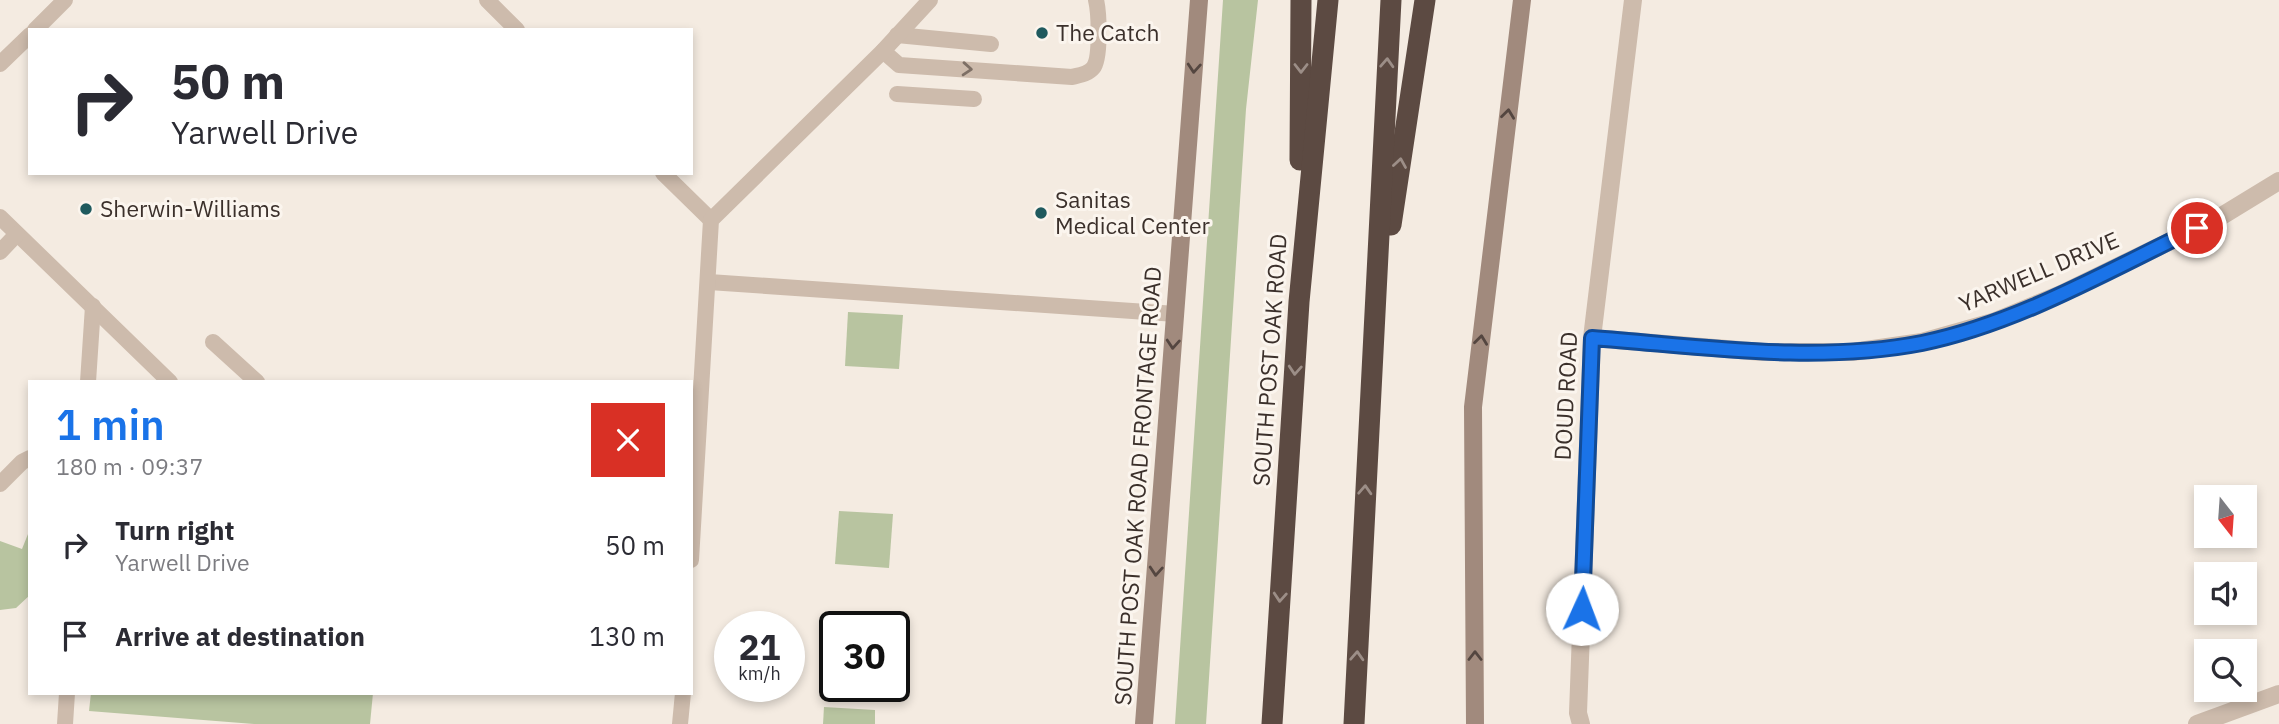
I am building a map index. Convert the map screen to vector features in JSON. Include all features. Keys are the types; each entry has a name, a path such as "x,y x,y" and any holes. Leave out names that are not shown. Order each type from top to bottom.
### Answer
{"highway":[{"path":"1299,302 1301,0"},
{"name":"SOUTH POST OAK ROAD","path":"1272,724 1299,302 1328,0"},
{"path":"1354,724 1391,0"},
{"path":"1372,352 1425,0"}],"main road":[{"name":"SOUTH POST OAK ROAD FRONTAGE ROAD","path":"1144,724 1199,0"},
{"path":"1475,724 1473,407 1522,0"}],"street":[{"name":"DOUD ROAD","path":"1579,718 1592,338 1633,0"},
{"name":"YARWELL DRIVE","path":"1592,338 1763,352 1852,352 1922,342 1993,323 2061,294 2220,217 2279,181"},
{"path":"2197,724 2279,694"}],"lane":[{"path":"36,28 65,0"},
{"path":"487,0 515,28"},
{"path":"693,529 711,220 883,51 930,0"},
{"path":"883,51 899,65 1072,77 1086,73 1095,66 1096,0"},
{"path":"897,35 992,44"},
{"path":"0,64 28,36"},
{"path":"897,94 974,99"},
{"path":"665,175 711,220"},
{"path":"0,217 168,380"},
{"path":"0,253 17,234"},
{"path":"709,282 1176,314"},
{"path":"88,380 93,306"},
{"path":"213,342 255,380"},
{"path":"0,484 28,459"},
{"path":"65,724 67,695"},
{"path":"680,724 683,695"}],"green space":[{"path":"1223,0 1258,0 1246,109 1206,724 1175,724"},
{"path":"848,312 903,315 899,369 845,366"},
{"path":"839,511 893,514 889,568 835,564"},
{"path":"28,534 28,597 16,608 0,610 0,541 22,549"},
{"path":"91,695 373,695 370,724 254,724 89,711"},
{"path":"824,707 875,710 875,724 823,724"}],"place":[{"name":"The Catch","path":"1042,33"},
{"name":"Sherwin-Williams","path":"86,209"},
{"name":"Sanitas Medical Center","path":"1041,213"}],"route":[{"path":"1582,609 1592,338 1763,352 1852,352 1922,342 1993,323 2061,294 2197,228"}]}
